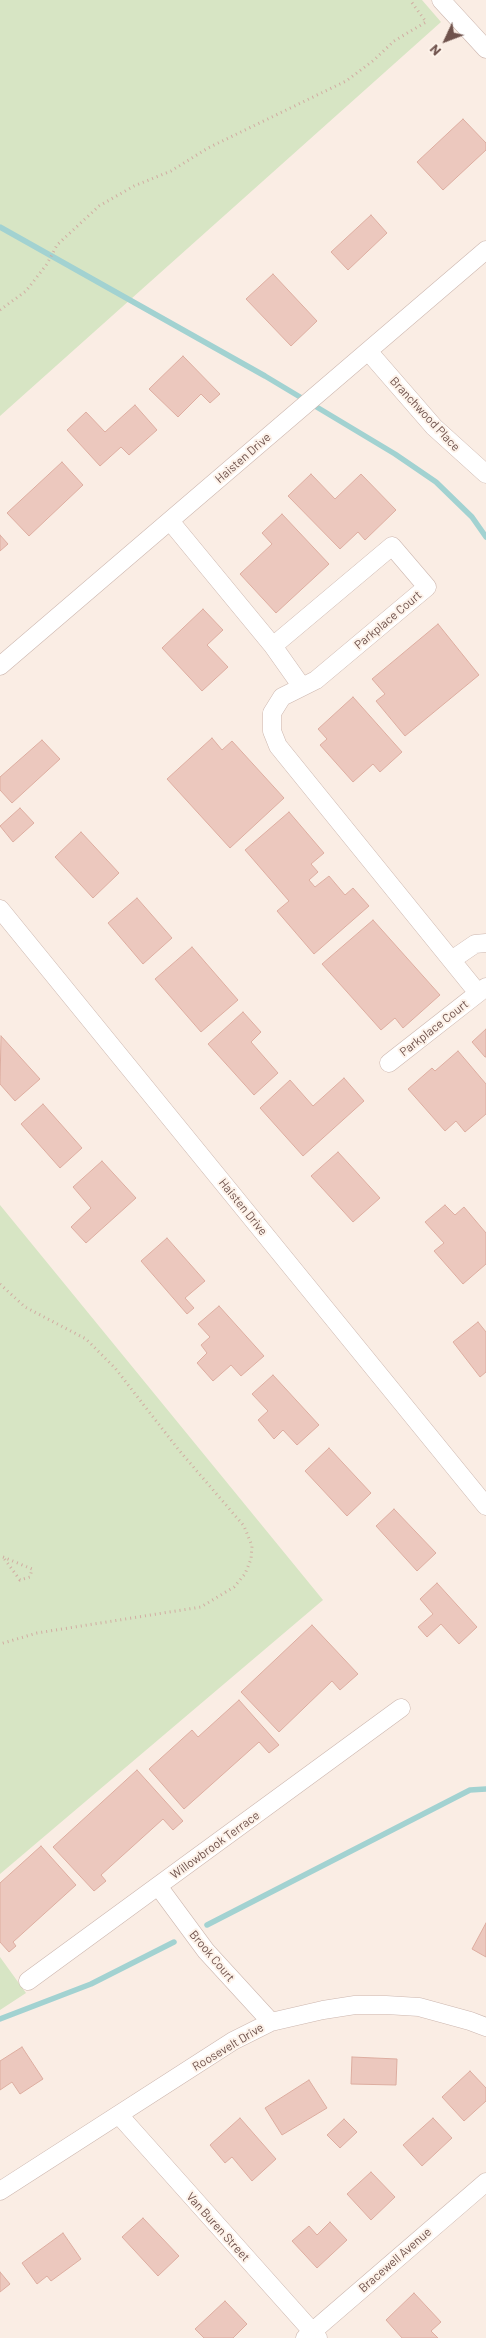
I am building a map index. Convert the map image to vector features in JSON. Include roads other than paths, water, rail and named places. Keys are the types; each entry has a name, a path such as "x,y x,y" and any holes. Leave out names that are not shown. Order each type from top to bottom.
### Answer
{"street":[{"path":"441,0 486,49"},
{"name":"Haisten Drive","path":"0,666 486,250"},
{"name":"Branchwood Place","path":"368,351 434,427 486,474"},
{"path":"170,521 273,646 302,687"},
{"name":"Parkplace Court","path":"273,646 392,546 427,587 316,680 282,697 272,713 272,731 278,746 453,959 482,990 389,1063"},
{"name":"Haisten Drive","path":"0,909 486,1506"},
{"path":"453,959 475,944 486,943"},
{"name":"Willowbrook Terrace","path":"28,1981 401,1708"},
{"name":"Brook Court","path":"158,1886 206,1951 270,2022"},
{"name":"Roosevelt Drive","path":"0,2191 233,2041 270,2022 355,2005 386,2005 419,2007 470,2021 486,2028"},
{"name":"Van Buren Street","path":"119,2115 311,2336"},
{"name":"Bracewell Avenue","path":"311,2336 486,2182"}],"waterway":[{"path":"0,227 265,376 395,454 436,482 472,517 486,537"},
{"path":"207,1925 470,1790 486,1789"},
{"path":"0,2019 91,1984 174,1942"}]}
